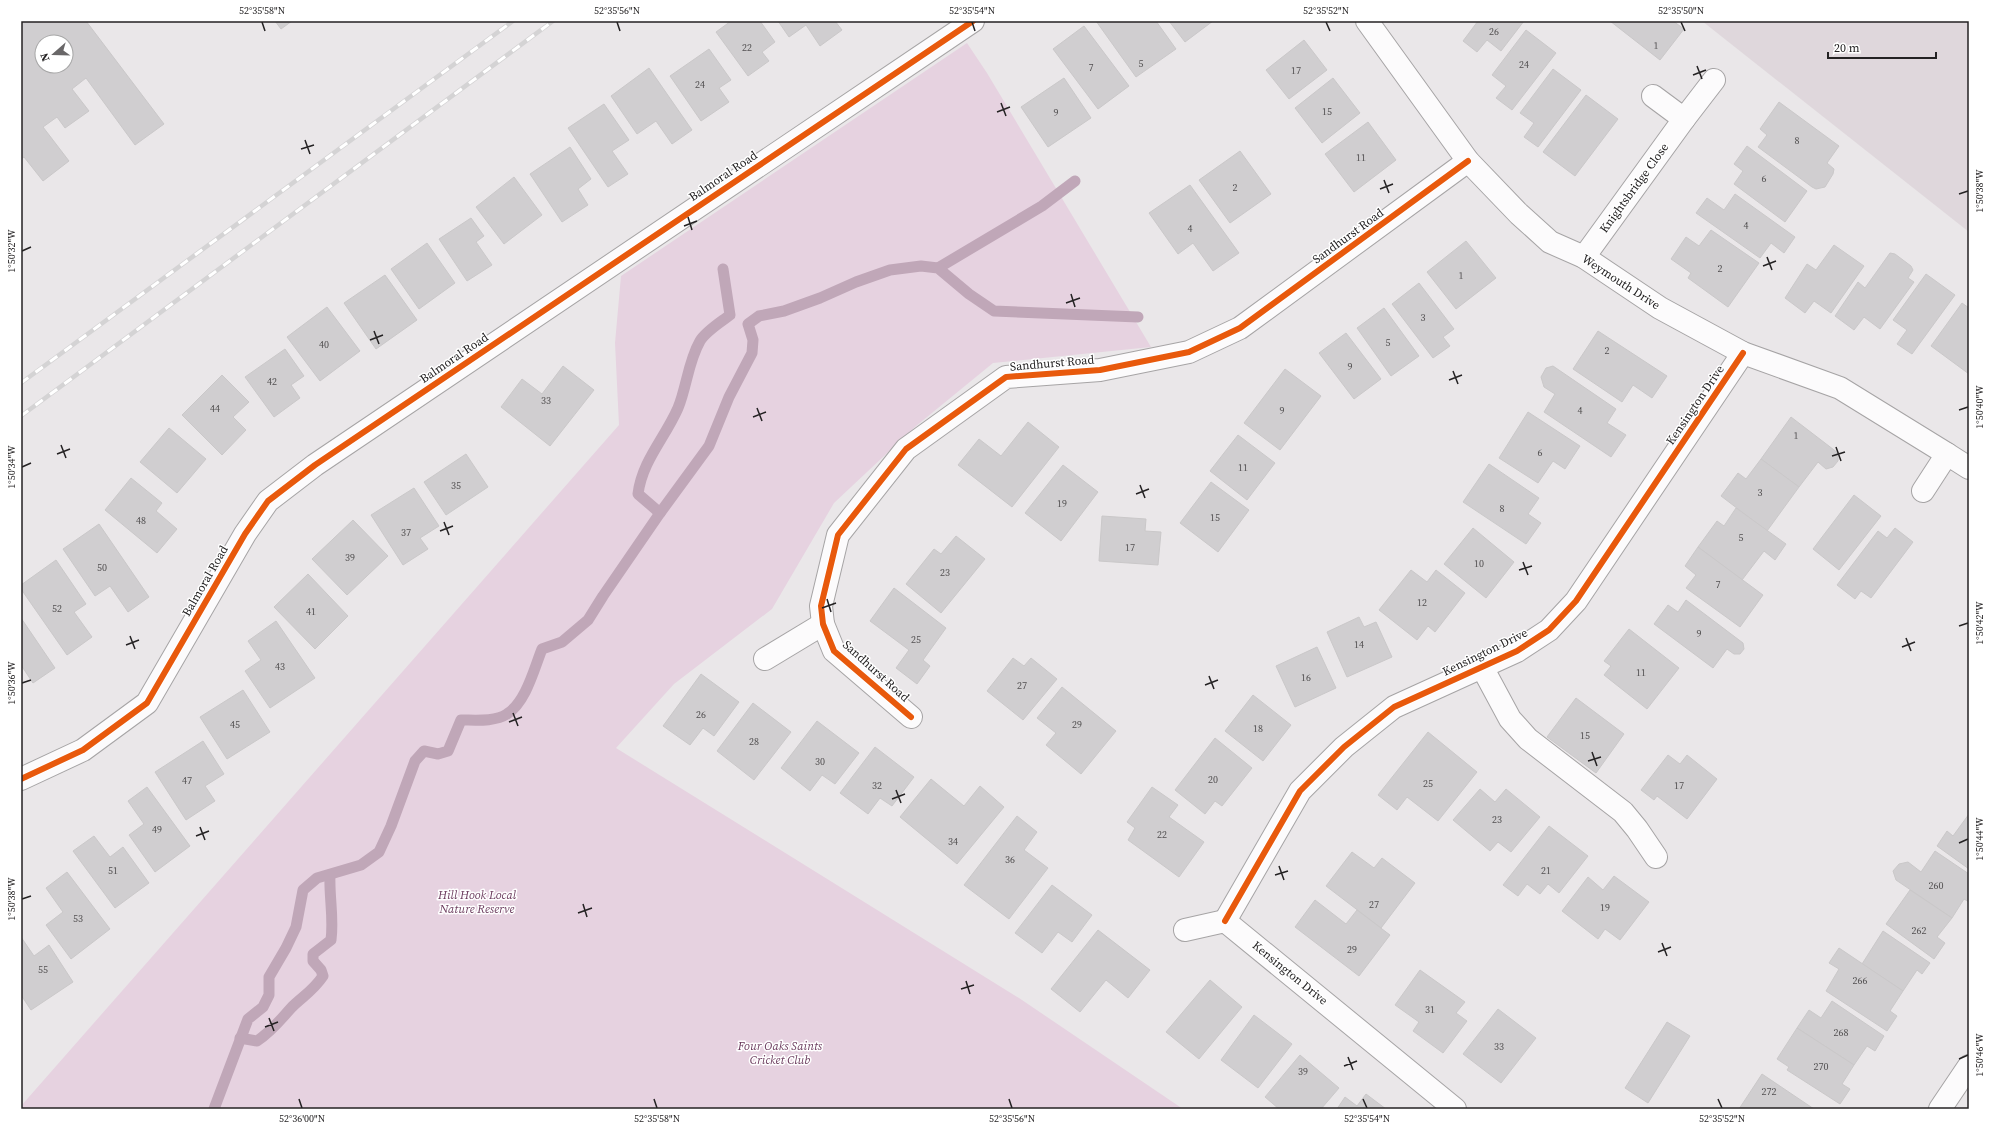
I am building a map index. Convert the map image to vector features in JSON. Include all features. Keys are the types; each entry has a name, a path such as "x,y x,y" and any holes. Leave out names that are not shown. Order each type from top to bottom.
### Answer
{"street":[{"name":"Balmoral Road","path":"21,779 83,750 147,703 245,534 268,501 315,465 972,21"},
{"name":"Weymouth Drive","path":"1367,21 1468,162 1519,214 1550,242 1584,257 1660,308 1743,353 1840,388 1969,468"},
{"name":"Knightsbridge Close","path":"1584,257 1714,80"},
{"path":"1653,96 1684,119"},
{"name":"Sandhurst Road","path":"911,717 834,651 823,624 821,606 838,535 906,449 1006,377 1100,370 1188,352 1240,328 1468,162"},
{"name":"Kensington Drive","path":"1455,1109 1355,1025 1225,921 1300,791 1344,747 1394,707 1517,650 1549,630 1576,602 1743,353"},
{"path":"1923,491 1947,454"},
{"path":"766,659 823,624"},
{"path":"1482,667 1510,719 1528,739 1623,812 1637,829 1656,857"},
{"path":"1185,930 1225,921"},
{"path":"1940,1109 1969,1066"}],"shaded area":[{"path":"1702,21 1969,21 1969,232"}],"green space":[{"name":"Hill Hook Local Nature Reserve","path":"967,43 987,73 1151,347 993,363 916,426 834,503 772,609 674,684 616,748 1019,998 1183,1109 21,1109 21,1106 619,425 615,343 621,276"}],"building":[{"path":"21,21 86,21 164,124 135,145 86,78 72,89 89,111 65,128 57,117 43,127 69,161 43,181 24,157 21,159"},
{"path":"275,21 292,21 281,29"},
{"path":"731,21 760,21 775,42 762,52 769,61 748,76 716,32"},
{"path":"778,21 835,21 842,30 820,46 806,25 789,37"},
{"path":"1096,21 1156,21 1176,49 1136,77"},
{"path":"1169,21 1213,21 1185,42"},
{"path":"1478,21 1524,21 1501,51 1487,40 1477,52 1463,41"},
{"path":"1610,21 1673,21 1684,29 1660,60"},
{"path":"1084,26 1129,86 1098,109 1053,49"},
{"path":"1526,30 1556,53 1512,110 1496,98 1506,86 1492,75"},
{"path":"1304,40 1327,70 1289,99 1266,70"},
{"path":"709,49 731,80 719,88 729,102 701,121 670,76"},
{"path":"649,68 692,130 672,144 656,121 637,134 611,96"},
{"path":"1553,69 1581,90 1538,147 1524,137 1534,123 1520,113"},
{"path":"1064,78 1091,118 1048,147 1021,107"},
{"path":"1333,78 1360,113 1322,143 1295,108"},
{"path":"1586,95 1618,119 1575,176 1543,152"},
{"path":"1779,102 1839,146 1827,163 1834,169 1833,174 1825,187 1816,189 1812,187 1758,147 1767,135 1760,129"},
{"path":"604,104 629,140 612,151 628,174 608,187 568,128"},
{"path":"1368,122 1396,160 1354,192 1325,154"},
{"path":"1747,146 1807,191 1785,222 1734,184 1743,171 1734,164"},
{"path":"570,147 591,179 578,189 588,205 562,222 530,174"},
{"path":"1240,151 1271,194 1230,223 1199,180"},
{"path":"514,177 542,215 504,244 476,207"},
{"path":"1190,185 1239,253 1213,271 1193,243 1178,254 1149,213"},
{"path":"1735,194 1795,237 1784,253 1771,243 1760,258 1696,213 1707,198 1724,210"},
{"path":"471,218 484,236 476,242 492,265 467,281 439,239"},
{"path":"1711,230 1759,263 1728,307 1688,278 1691,273 1671,259 1686,237 1699,246"},
{"path":"1466,241 1496,278 1456,309 1427,272"},
{"path":"427,243 455,283 419,309 391,269"},
{"path":"1834,245 1864,266 1831,313 1814,301 1805,313 1785,298 1807,264 1816,270"},
{"path":"1890,253 1895,254 1911,266 1913,270 1908,278 1914,282 1880,329 1864,317 1854,330 1835,316 1858,282 1865,288"},
{"path":"1926,274 1955,295 1912,354 1897,344 1907,330 1893,320"},
{"path":"385,275 417,320 376,349 344,303"},
{"path":"1419,283 1454,329 1443,337 1450,346 1433,358 1392,304"},
{"path":"1962,303 1969,308 1969,374 1931,346"},
{"path":"327,307 360,351 320,381 287,337"},
{"path":"1384,308 1419,356 1391,376 1357,328"},
{"path":"1598,331 1667,376 1652,398 1633,385 1622,402 1573,369"},
{"path":"1346,333 1381,379 1354,399 1319,353"},
{"path":"285,349 304,376 291,385 300,398 274,417 245,377"},
{"path":"563,366 594,390 550,446 501,407 522,379 542,394"},
{"path":"1553,366 1616,409 1607,423 1626,435 1611,457 1544,412 1555,394 1544,387 1541,377 1546,368"},
{"path":"1285,369 1321,396 1280,450 1244,423"},
{"path":"222,375 249,402 233,417 246,430 222,455 182,415"},
{"path":"1528,412 1580,446 1565,469 1553,461 1538,483 1499,458"},
{"path":"1791,417 1838,453 1838,461 1833,467 1826,469 1818,462 1799,487 1761,459"},
{"path":"1028,422 1059,447 1012,507 958,465 979,439 1001,456"},
{"path":"169,428 206,459 177,493 140,462"},
{"path":"1238,435 1275,463 1247,500 1210,471"},
{"path":"466,454 488,487 446,515 424,482"},
{"path":"1761,459 1799,487 1767,531 1721,496 1738,473 1746,479"},
{"path":"1489,464 1539,498 1528,514 1541,523 1526,544 1463,502"},
{"path":"1063,465 1098,492 1061,541 1025,513"},
{"path":"131,478 162,503 156,511 177,529 157,553 105,510"},
{"path":"1211,482 1249,510 1218,552 1180,523"},
{"path":"414,488 439,526 420,538 428,549 403,565 371,515"},
{"path":"1854,495 1881,516 1839,570 1813,549"},
{"path":"1736,508 1786,544 1775,560 1764,551 1742,580 1698,547 1717,521 1724,526"},
{"path":"1102,516 1146,519 1145,531 1161,532 1158,565 1099,561"},
{"path":"353,520 388,556 347,595 312,559"},
{"path":"99,524 149,597 128,612 110,586 95,596 63,549"},
{"path":"1473,528 1514,562 1486,598 1444,564"},
{"path":"1895,528 1913,542 1871,598 1861,591 1855,599 1837,585 1878,531 1887,538"},
{"path":"956,536 985,559 941,613 906,584 934,549 941,554"},
{"path":"1698,547 1763,595 1740,627 1686,588 1696,575 1685,566"},
{"path":"56,560 86,604 74,612 92,637 67,655 21,589 21,585"},
{"path":"1411,570 1427,582 1436,570 1465,593 1435,632 1428,626 1417,640 1379,610"},
{"path":"308,574 348,616 315,649 274,607"},
{"path":"894,588 946,628 923,660 930,666 917,684 896,668 909,650 870,621"},
{"path":"1686,600 1743,643 1744,649 1740,654 1734,654 1727,649 1713,668 1654,624 1668,605 1678,612"},
{"path":"1359,617 1364,627 1376,622 1392,657 1347,677 1327,632"},
{"path":"21,618 55,668 33,683 21,665"},
{"path":"276,621 315,678 270,708 245,671 261,660 248,641"},
{"path":"1629,629 1679,668 1647,709 1604,675 1611,666 1604,661"},
{"path":"1317,647 1336,688 1295,707 1276,666"},
{"path":"1013,658 1024,666 1031,658 1057,679 1023,720 987,691"},
{"path":"701,674 739,702 714,736 703,728 690,745 663,726"},
{"path":"1062,687 1116,731 1081,774 1046,745 1056,733 1037,718"},
{"path":"243,690 270,732 227,759 200,717"},
{"path":"1253,695 1291,725 1263,761 1225,731"},
{"path":"1576,698 1624,734 1596,773 1547,737"},
{"path":"753,703 791,732 754,780 717,751"},
{"path":"817,721 859,753 835,784 822,775 810,791 781,768"},
{"path":"1428,732 1477,772 1438,821 1407,797 1397,810 1378,795"},
{"path":"1215,738 1252,768 1222,806 1215,801 1205,814 1175,790"},
{"path":"203,741 224,774 205,786 215,801 186,820 155,772"},
{"path":"875,747 914,777 892,806 880,798 868,814 840,793"},
{"path":"1668,755 1680,764 1687,755 1717,779 1687,819 1657,796 1654,800 1641,790"},
{"path":"931,779 964,806 980,786 1004,807 957,864 900,817"},
{"path":"147,787 190,846 155,872 129,835 144,824 128,801"},
{"path":"1152,787 1178,805 1169,817 1204,842 1179,877 1128,840 1135,828 1127,822"},
{"path":"1480,789 1495,802 1506,789 1540,817 1511,852 1498,842 1490,851 1453,820"},
{"path":"1969,814 1969,869 1937,846 1947,831 1953,836"},
{"path":"1017,816 1037,832 1024,850 1048,868 1009,919 964,885"},
{"path":"1549,826 1588,856 1559,893 1548,884 1540,894 1527,884 1518,896 1503,885"},
{"path":"94,836 110,857 123,847 149,883 115,908 73,851"},
{"path":"1935,851 1969,874 1969,902 1964,899 1952,918 1896,880 1893,871 1899,864 1908,862 1921,872"},
{"path":"1352,852 1374,868 1382,858 1415,883 1381,928 1326,886"},
{"path":"67,872 110,929 71,959 46,925 63,912 46,888"},
{"path":"1614,876 1649,902 1620,940 1605,929 1598,939 1562,911 1588,877 1603,890"},
{"path":"1052,885 1092,915 1072,942 1058,932 1042,953 1015,933"},
{"path":"1910,890 1952,918 1937,937 1945,943 1934,959 1886,924"},
{"path":"1315,900 1346,924 1357,910 1390,935 1359,976 1295,927"},
{"path":"1098,930 1150,970 1128,998 1106,980 1080,1012 1051,989"},
{"path":"1883,931 1930,963 1922,974 1917,970 1903,991 1862,964"},
{"path":"21,937 34,956 49,945 73,982 31,1010 21,995"},
{"path":"1839,948 1903,991 1890,1011 1897,1016 1887,1031 1826,991 1839,969 1829,963"},
{"path":"1420,970 1465,1002 1456,1013 1467,1021 1443,1053 1413,1031 1419,1022 1395,1005"},
{"path":"1210,980 1242,1007 1199,1059 1166,1032"},
{"path":"1832,1001 1884,1036 1875,1051 1867,1046 1854,1065 1797,1028 1809,1010 1821,1018"},
{"path":"1498,1009 1536,1038 1501,1083 1463,1054"},
{"path":"1254,1015 1292,1044 1258,1088 1221,1060"},
{"path":"1667,1022 1690,1036 1648,1103 1625,1088"},
{"path":"1797,1028 1854,1065 1842,1084 1850,1089 1840,1104 1787,1070 1789,1067 1777,1059"},
{"path":"1300,1055 1339,1088 1321,1109 1279,1109 1265,1097"},
{"path":"1762,1074 1814,1109 1739,1109"},
{"path":"1366,1094 1386,1109 1337,1109 1345,1097 1357,1106"}],"waterway":[{"path":"938,268 1042,206 1075,181"},
{"path":"214,1109 248,1019 263,1007 269,995 269,977 296,927 303,890 317,878 361,865 379,852 391,826 415,761 424,751 438,754 448,751 461,720 479,720 502,717 514,709 529,684 542,649 562,642 588,620 660,513 709,446 729,397 752,353 753,340 748,324 759,316 784,311 890,270 921,266 938,268 969,294 994,311 1138,317"},
{"path":"660,513 638,494 640,482 649,460 678,408 690,366 700,341 710,330 730,315 723,269"},
{"path":"240,1038 257,1041 312,990 323,976 321,970 313,961 313,954 331,940 332,924 330,875"}],"railway":[{"path":"21,383 513,21"},
{"path":"21,416 553,21"}],"cycle path":[{"path":"21,779 83,750 147,703 245,534 268,501 315,465 973,21"},
{"path":"911,717 834,651 823,624 821,606 838,535 906,449 1006,377 1100,370 1189,352 1240,328 1468,161"},
{"path":"1225,921 1300,791 1344,747 1394,707 1517,651 1549,630 1576,601 1743,353"}],"park label":[{"name":"Four Oaks Saints Cricket Club","path":"780,1053"}]}
